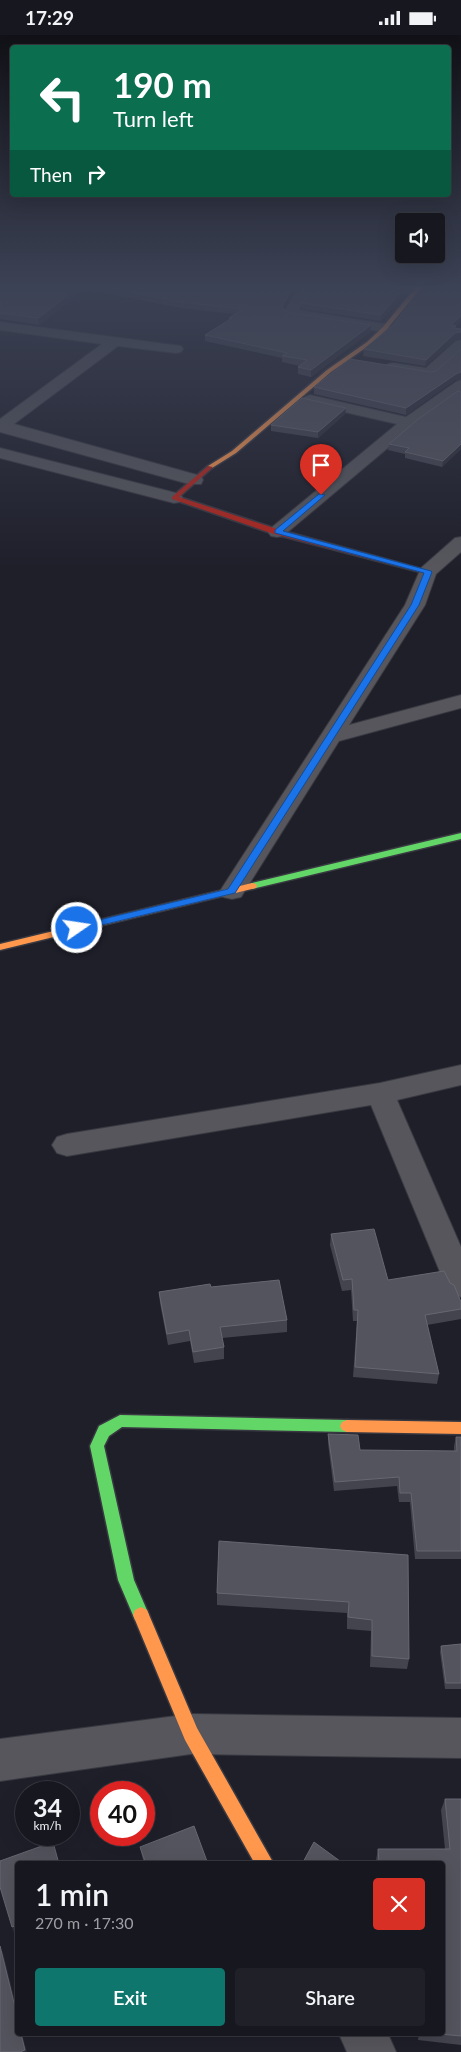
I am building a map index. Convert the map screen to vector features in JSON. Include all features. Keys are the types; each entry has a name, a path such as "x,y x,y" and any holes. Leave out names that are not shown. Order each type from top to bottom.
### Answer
{"street":[{"path":"1,427 62,381"},
{"path":"174,498 213,464 234,452 318,381"},
{"path":"278,532 409,422 459,387 446,381"},
{"path":"298,397 409,422"},
{"path":"1,427 195,480"},
{"path":"0,453 174,498 278,532 428,572"},
{"path":"232,891 415,605 428,572 461,542"},
{"path":"329,737 461,701"},
{"path":"0,947 461,836"},
{"path":"67,1145 380,1093 461,1075"},
{"path":"380,1093 461,1284"},
{"path":"263,1861 191,1735 126,1580 97,1446 104,1431 120,1421 461,1428"},
{"path":"0,1760 191,1735 461,1738"},
{"path":"363,2036 373,2052"}],"building":[{"path":"322,381 446,381 406,408 314,387"},
{"path":"458,391 461,392 461,444 443,461 405,452 409,448 389,444 417,420"},
{"path":"302,398 346,408 318,432 271,425"},
{"path":"374,1229 388,1280 444,1271 450,1283 454,1285 461,1302 461,1309 425,1315 439,1374 355,1367 358,1310 354,1310 352,1279 343,1280 331,1234"},
{"path":"279,1280 287,1320 220,1327 224,1347 193,1352 189,1330 167,1334 159,1292 210,1284 211,1287"},
{"path":"328,1434 358,1435 360,1450 457,1451 456,1437 461,1437 461,1551 417,1551 411,1493 400,1493 399,1477 335,1482"},
{"path":"219,1541 408,1555 409,1659 372,1656 372,1620 348,1617 349,1602 217,1593"},
{"path":"461,1644 461,1683 446,1683 441,1646"},
{"path":"445,1799 461,1799 461,2036 445,2034 445,1861 379,1861 378,1849 450,1849"},
{"path":"194,1826 207,1861 145,1861 140,1847 155,1846 155,1841"},
{"path":"314,1842 340,1861 304,1861"},
{"path":"42,1846 54,1846 58,1861 15,1861 15,1926 12,1927 0,1887 0,1861"},
{"path":"0,1946 15,2007 15,2036 22,2036 25,2050 20,2052 0,2052"}],"traffic: fast":[{"path":"252,886 461,836"},
{"path":"141,1615 126,1580 97,1446 104,1431 120,1421 347,1426"}],"traffic: slow":[{"path":"210,467 234,452 317,381"},
{"path":"0,947 252,886"},
{"path":"347,1426 461,1428"},
{"path":"141,1615 191,1734 263,1861"}],"traffic: jam":[{"path":"210,467 174,498 277,532 428,572"}],"route":[{"path":"77,928 232,891 415,605 428,572 278,532 321,495"}]}
